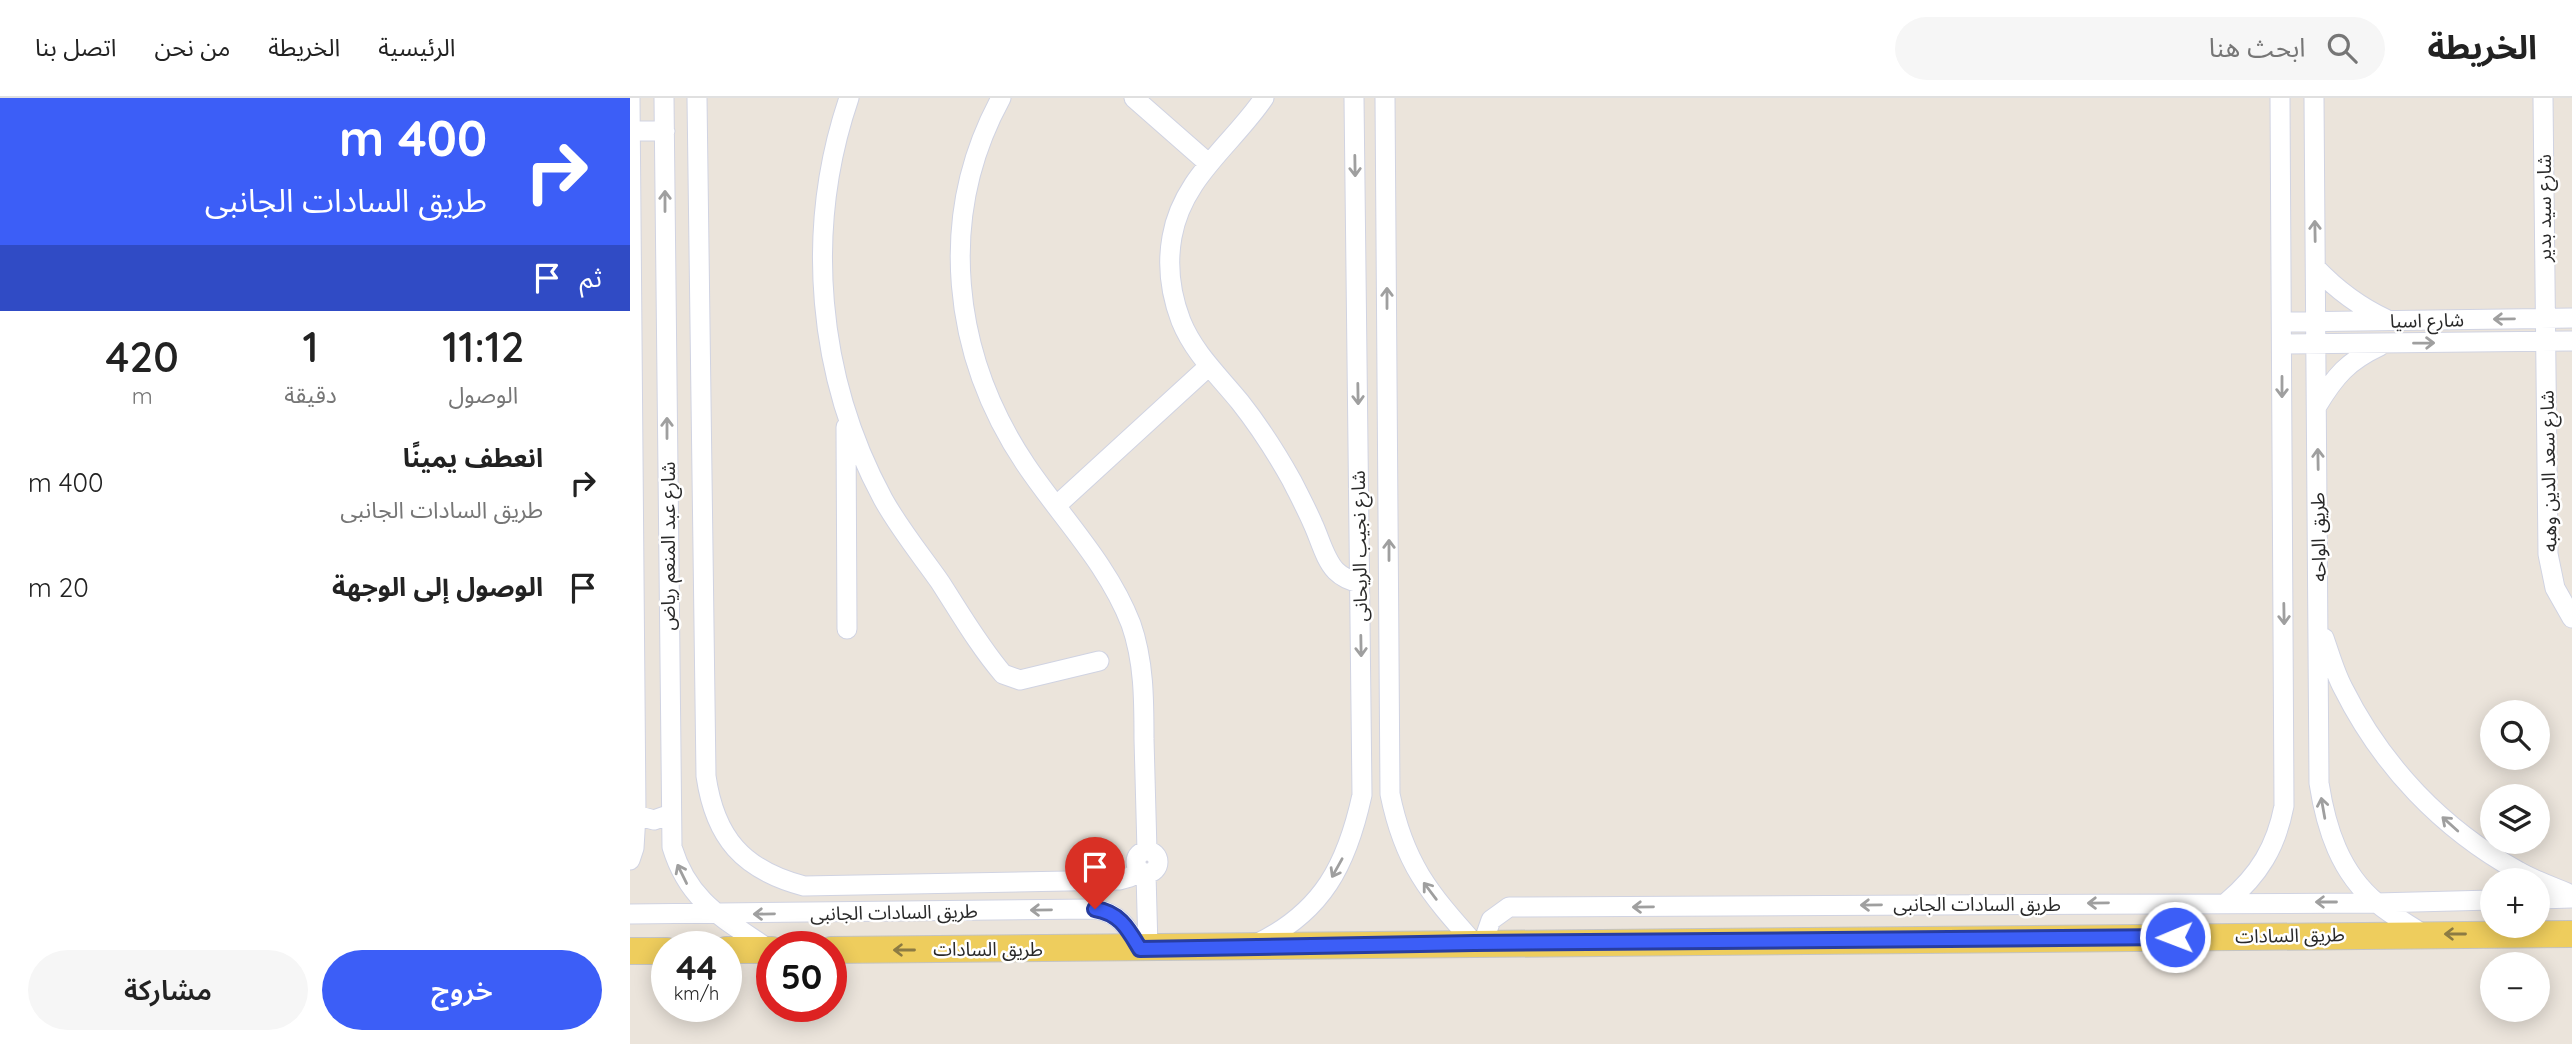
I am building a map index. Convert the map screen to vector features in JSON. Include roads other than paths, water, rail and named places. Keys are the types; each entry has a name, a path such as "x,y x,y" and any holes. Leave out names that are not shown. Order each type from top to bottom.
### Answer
{"main road":[{"name":"طريق السادات","path":"847,950 2572,934"},
{"path":"630,951 651,951"}],"street":[{"name":"شارع عبد المنعم رياض","path":"630,98 636,816 634,848 630,860"},
{"name":"شارع عبد المنعم رياض","path":"664,98 672,847 688,886 702,902 756,940"},
{"path":"697,98 706,776 710,802 720,827 735,849 755,866 778,879 804,886 1119,880 1143,872"},
{"path":"1000,98 979,146 968,186 961,239 963,312 972,353 986,393 1004,431 1115,590 1132,626 1143,678 1147,850 1140,852 1136,865 1143,872 1144,949"},
{"path":"1134,98 1208,163"},
{"path":"1264,98 1233,138 1208,163 1191,186 1179,210 1169,265 1172,293 1180,320 1193,346 1240,402 1285,470 1330,563 1343,576 1360,583"},
{"name":"شارع نجيب الريحانى","path":"1250,947 1284,930 1313,904 1336,872 1353,836 1362,795 1354,98"},
{"name":"شارع نجيب الريحانى","path":"1385,98 1391,794 1397,826 1408,856 1423,883 1479,943"},
{"name":"طريق الواحه","path":"2227,902 2252,878 2271,850 2284,806 2280,98"},
{"name":"طريق الواحه","path":"2314,98 2319,768 2324,817 2336,849 2353,878 2376,903 2423,934"},
{"name":"شارع سيد بدير","path":"2543,98 2545,318"},
{"path":"848,100 828,186 822,270 833,366 863,458 884,501 1003,674 1020,680 1099,661"},
{"path":"630,131 665,131"},
{"path":"2316,268 2337,290 2390,321"},
{"name":"شارع سعد الدين وهبه","path":"2545,318 2548,554 2555,588 2572,618"},
{"name":"شارع اسيا","path":"2282,323 2572,318"},
{"name":"شارع اسيا","path":"2282,344 2572,341"},
{"path":"2317,407 2333,379 2357,357 2386,343"},
{"path":"1056,506 1209,366"},
{"path":"846,412 847,629"},
{"path":"846,501 884,501"},
{"path":"2319,625 2342,687 2361,721 2374,743 2416,794 2464,837 2519,872 2572,897"},
{"path":"2285,768 2319,768"},
{"path":"1362,795 1391,794"},
{"path":"636,816 654,820 671,814"},
{"path":"2550,898 2572,897"},
{"name":"طريق السادات الجانبى","path":"1479,943 1491,920 1509,907 2480,900"},
{"name":"طريق السادات الجانبى","path":"630,914 1095,909 1119,919 1144,949"}]}
